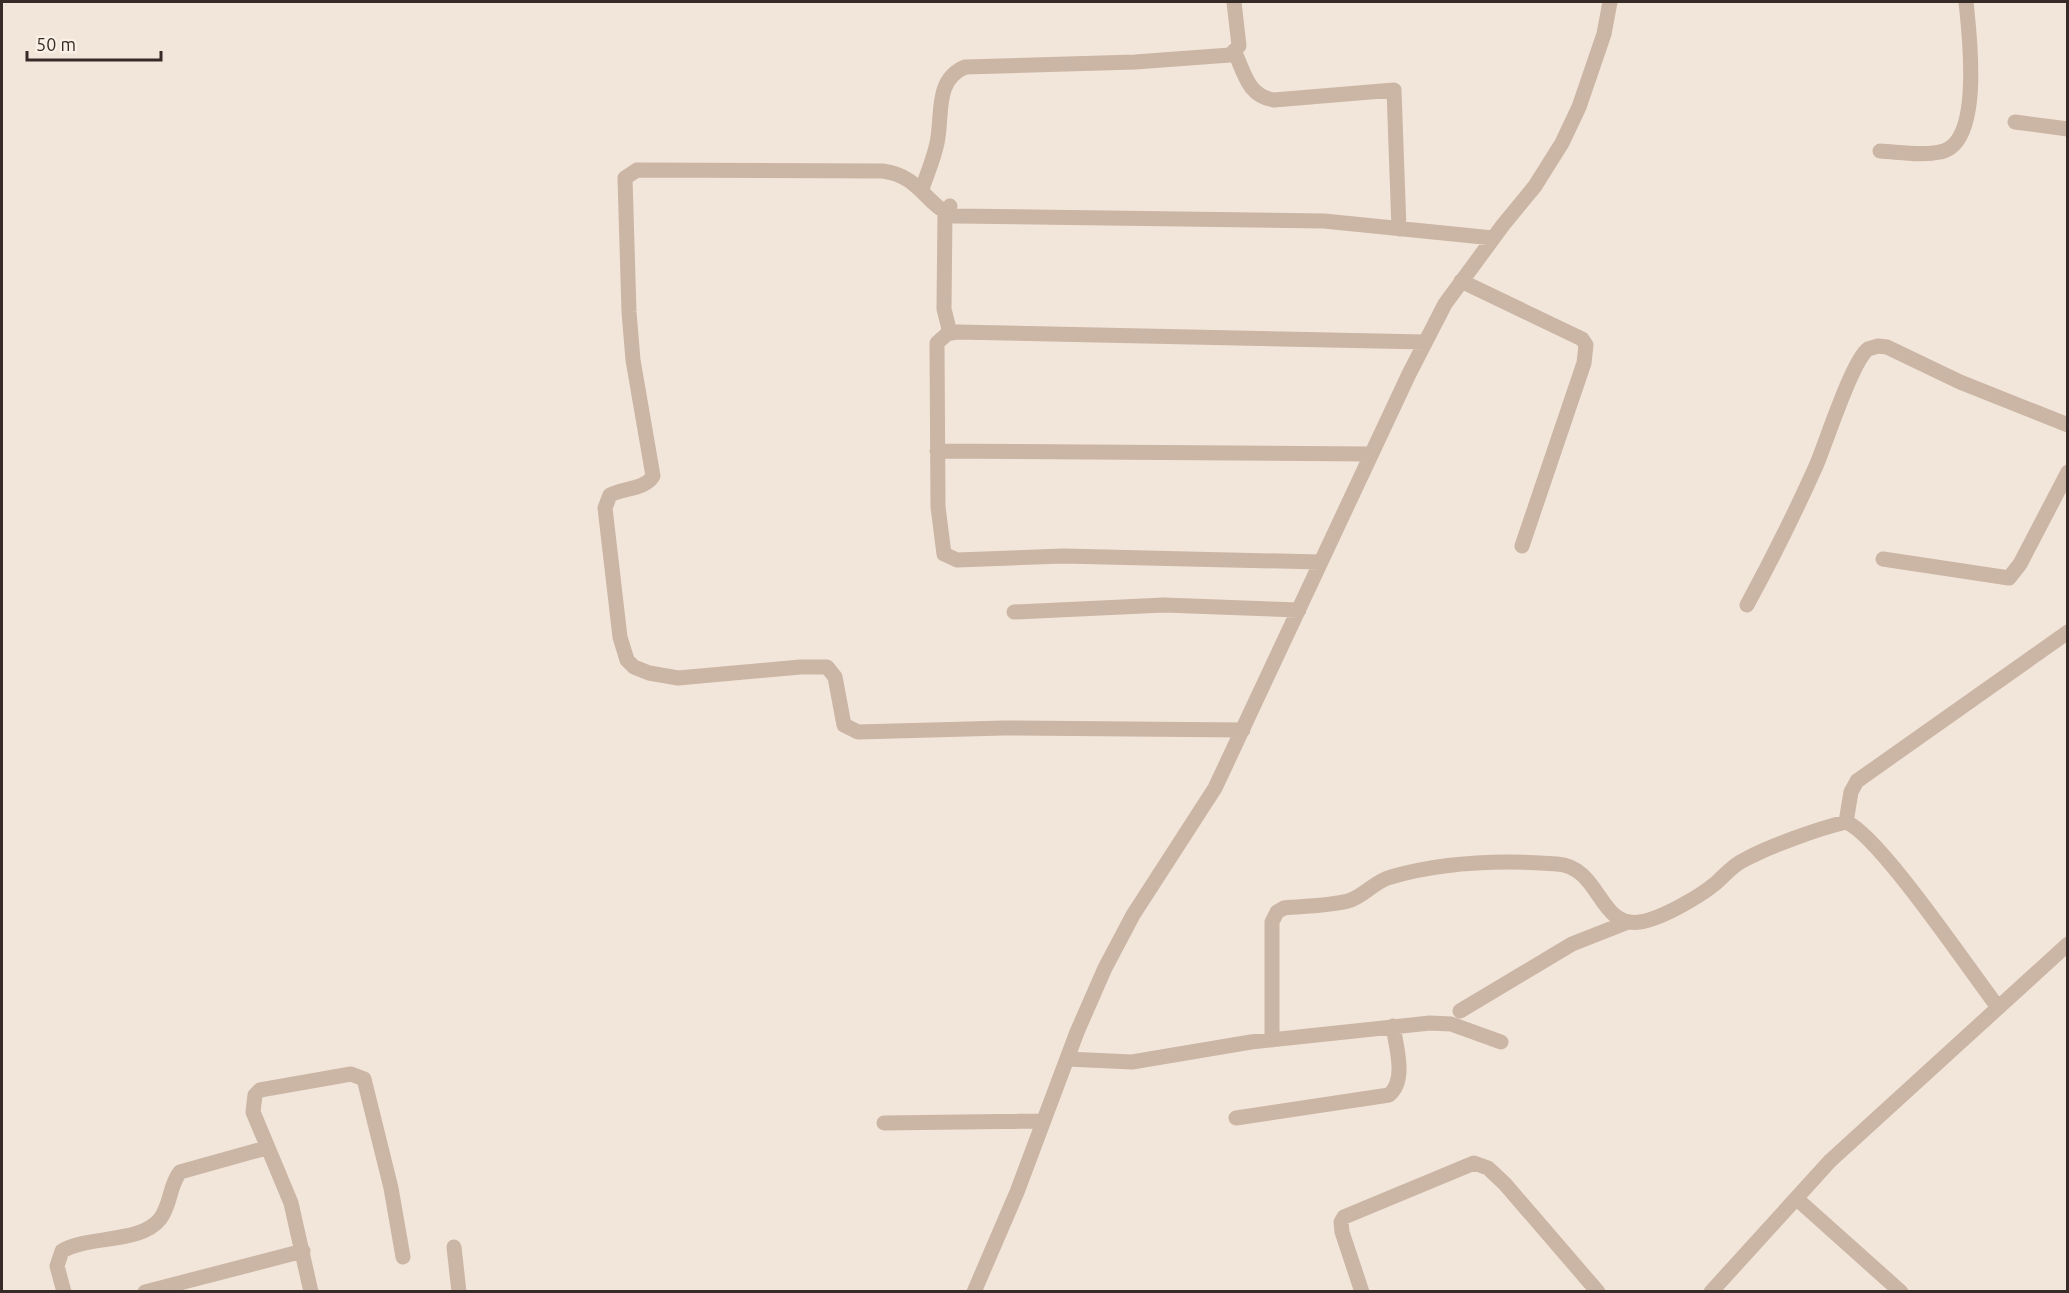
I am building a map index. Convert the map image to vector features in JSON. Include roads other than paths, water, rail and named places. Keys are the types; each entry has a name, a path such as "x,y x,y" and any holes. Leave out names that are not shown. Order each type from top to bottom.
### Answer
{"street":[{"path":"922,189 937,144 945,85 956,71 965,67 1218,57 1235,52 1239,46 1234,2"},
{"path":"974,1292 1017,1192 1067,1059 1105,968 1133,915 1215,788 1370,454 1445,304 1493,238 1535,186 1562,143 1583,96 1604,34 1610,2"},
{"path":"1880,151 1941,152 1954,146 1962,131 1973,81 1966,2"},
{"path":"1235,52 1251,87 1262,99 1274,100 1394,90 1399,229"},
{"path":"2014,122 2067,129"},
{"path":"1243,730 1004,728 858,732 844,725 835,677 826,667 800,667 678,678 649,673 627,660 621,637 605,508 610,495 621,489 644,485 653,476 633,360 628,312 625,178 637,171 883,171 907,178 947,209 966,216 1324,221 1493,238"},
{"path":"947,209 944,309 950,329 937,343 935,350 939,517 944,554 948,558 957,560 1063,556 1320,562"},
{"path":"1461,281 1582,339 1586,345 1584,363 1522,546"},
{"path":"947,334 1225,336 1425,342"},
{"path":"1747,605 1783,537 1817,464 1842,399 1868,349 1878,346 1887,347 1959,382 2067,425"},
{"path":"937,451 1370,454"},
{"path":"1883,559 2009,578 2020,564 2067,472"},
{"path":"1014,612 1164,605 1299,610"},
{"path":"1846,822 1851,792 1857,781 2067,632"},
{"path":"1460,1011 1572,944 1628,922 1649,921 1704,892 1744,860 1846,822 1857,826 1881,852 1997,1006"},
{"path":"1272,1040 1272,922 1277,912 1284,908 1347,901 1377,883 1401,874 1485,863 1554,864 1578,868 1587,876 1612,914 1628,922"},
{"path":"1711,1292 1830,1161 2067,944"},
{"path":"1067,1059 1132,1062 1272,1040 1393,1026 1451,1024 1501,1042"},
{"path":"1236,1118 1378,1099 1389,1095 1400,1081 1393,1026"},
{"path":"311,1292 291,1203 266,1148 253,1112 255,1095 260,1090 351,1074 364,1079 391,1188 403,1257"},
{"path":"884,1123 1043,1121"},
{"path":"64,1292 57,1266 62,1251 76,1245 150,1228 161,1217 175,1179 180,1172 266,1148"},
{"path":"1362,1292 1342,1232 1341,1222 1344,1216 1474,1163 1488,1168 1505,1185 1598,1292"},
{"path":"1797,1198 1900,1292"},
{"path":"454,1247 459,1292"},
{"path":"145,1292 303,1251"}]}
